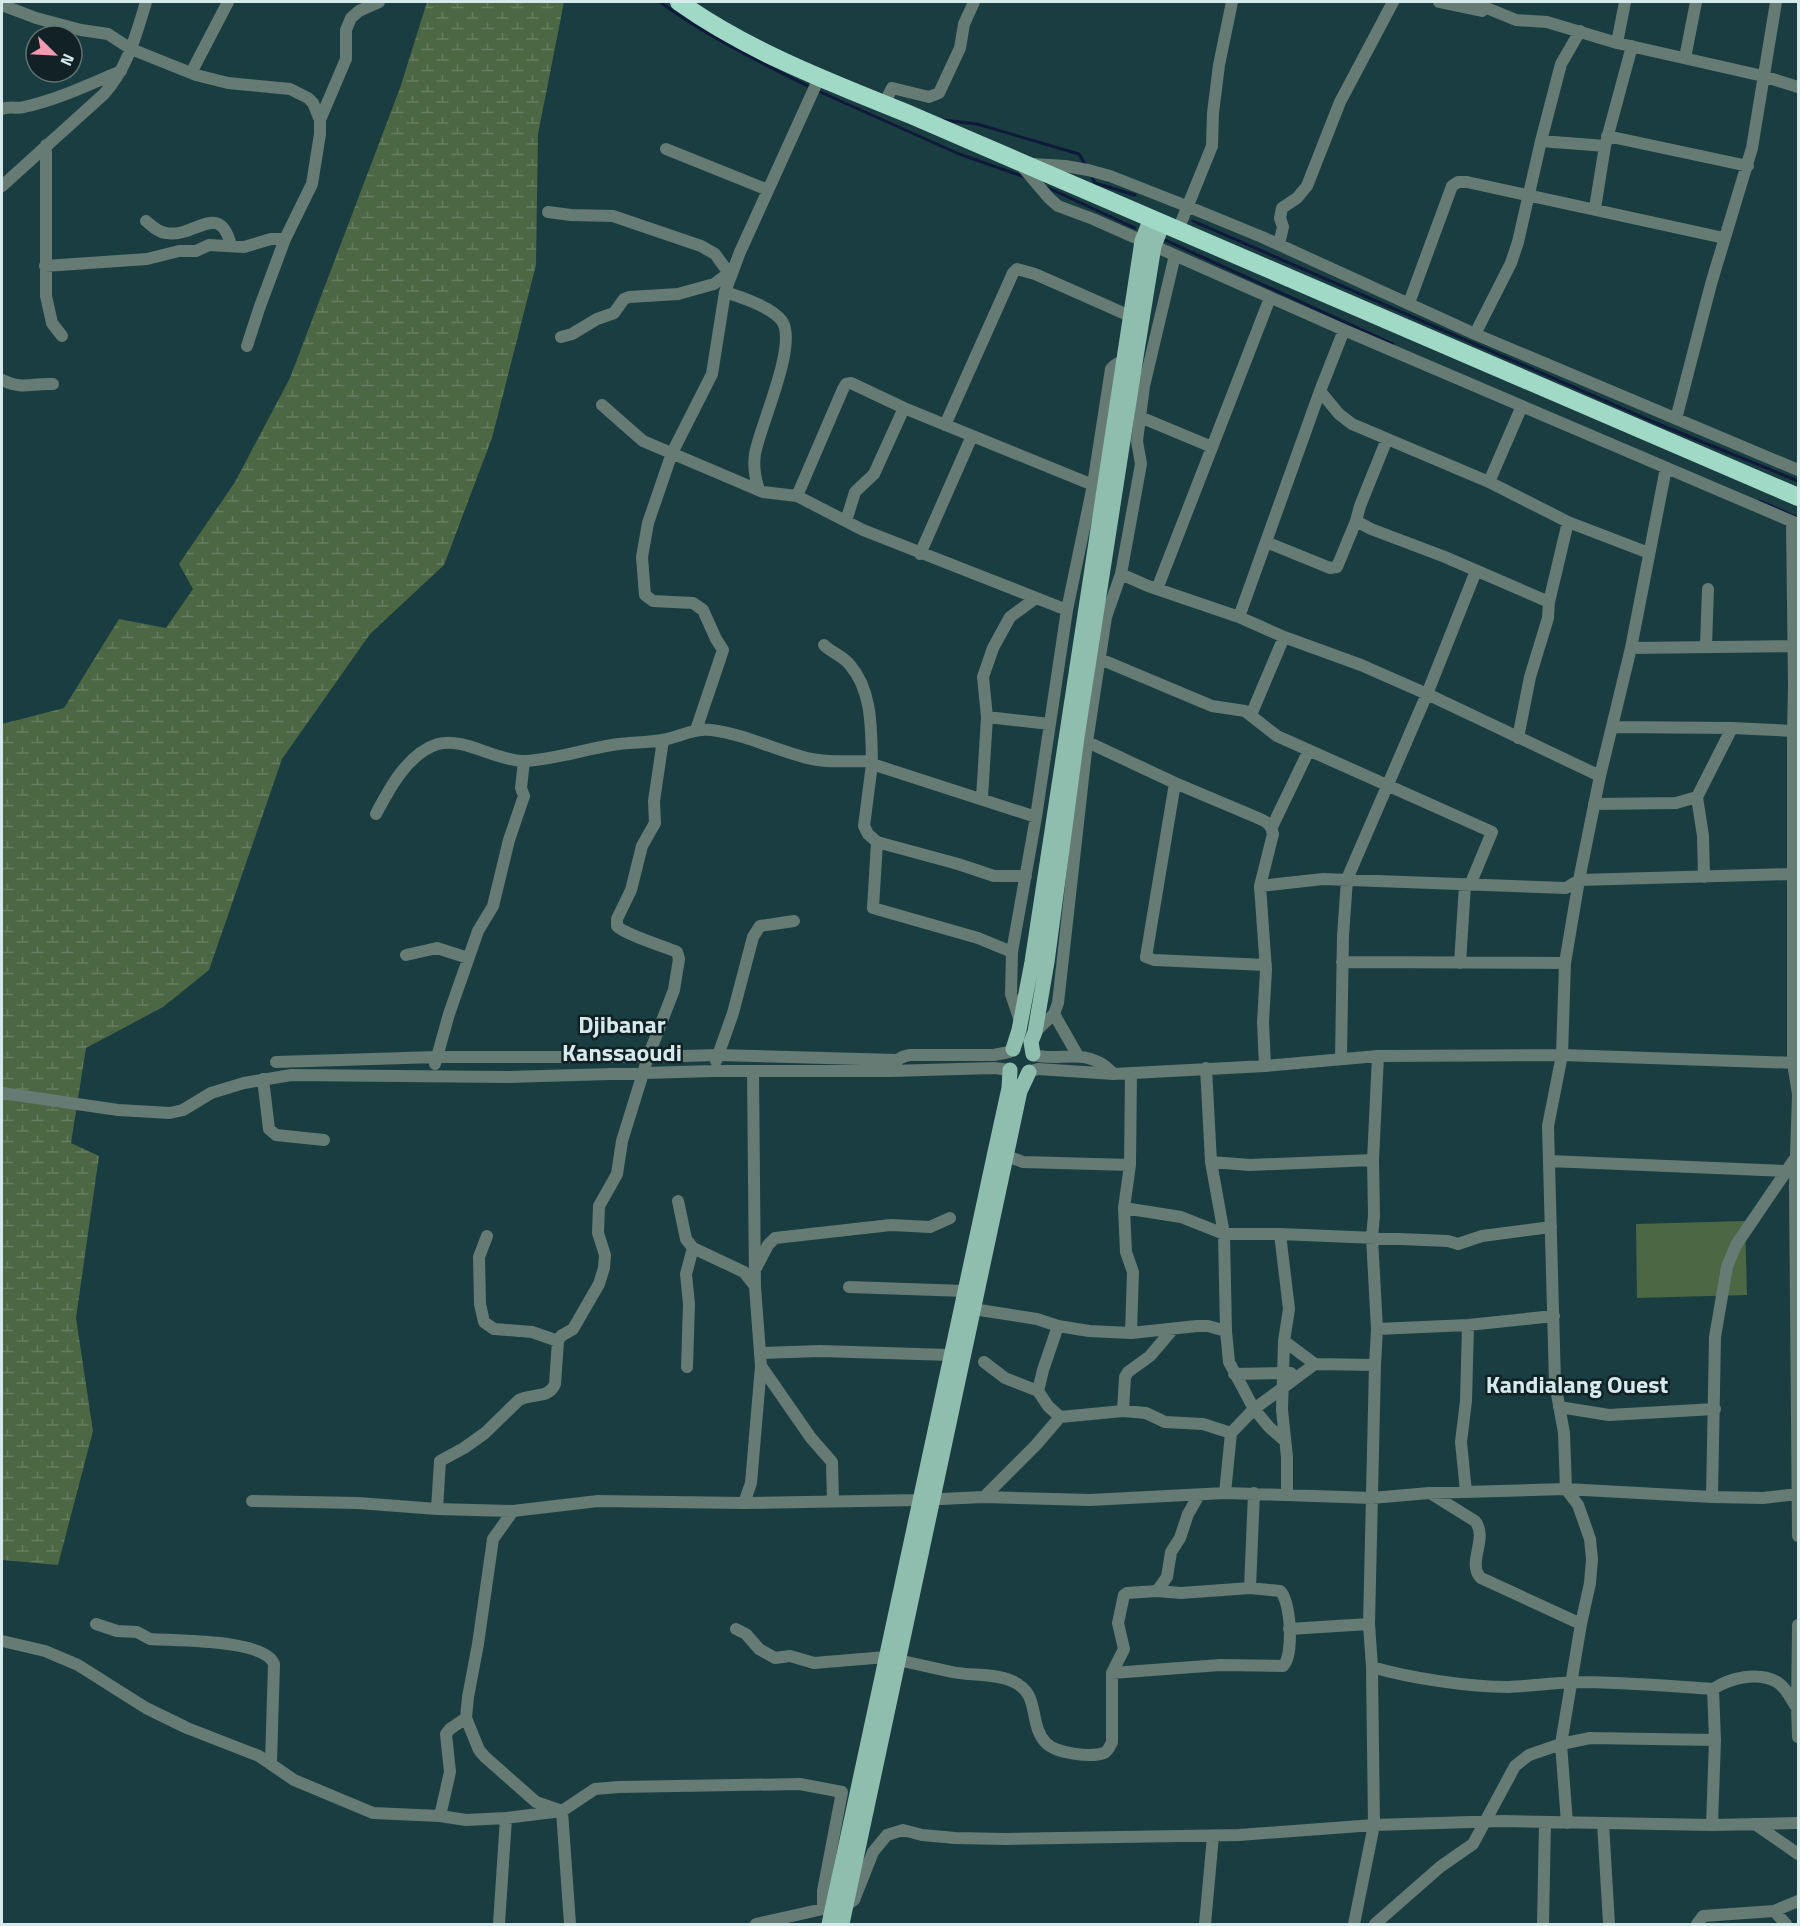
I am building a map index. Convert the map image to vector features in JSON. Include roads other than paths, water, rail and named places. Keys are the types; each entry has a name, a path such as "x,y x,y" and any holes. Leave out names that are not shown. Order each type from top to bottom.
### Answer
{"highway":[{"path":"679,2 759,50 819,78 1798,497"}],"main road":[{"path":"829,1924 892,1658 926,1500 974,1308 1001,1154 1010,1070 1006,1061 1021,1023 1039,962 1082,740 1129,362 1130,316 1148,243 1164,224"},
{"path":"926,1500 951,1355 965,1291 1020,1091 1035,1063 1031,1042 1035,1032 1039,962 1148,243"},
{"path":"1011,1050 1022,1046 1034,1054"},
{"path":"1010,1070 1018,1075 1030,1072"},
{"path":"842,1924 833,1907 849,1794 892,1658"}],"street":[{"path":"2,186 104,94 122,70 146,2"},
{"path":"191,73 228,2"},
{"path":"247,346 285,239 312,184 320,120 346,58 346,30 351,18 359,11 379,2"},
{"path":"884,104 892,88 929,97 939,93 960,48 964,24 974,2"},
{"path":"1164,224 1189,207 1212,146 1213,113 1219,65 1232,2"},
{"path":"1279,244 1283,226 1280,218 1282,208 1297,198 1307,186 1340,102 1393,2"},
{"path":"1439,2 1516,20 1547,22 1617,43 1763,76 1798,87"},
{"path":"1472,2 1516,20"},
{"path":"1617,43 1624,2"},
{"path":"1685,58 1696,2"},
{"path":"1676,419 1724,238 1748,166 1758,119 1776,2"},
{"path":"2,5 59,24 108,34 131,49 191,73 228,83 290,89 308,98 320,120"},
{"path":"1475,334 1511,263 1561,64 1580,32"},
{"path":"1595,208 1606,141 1632,46"},
{"path":"2,109 28,106 79,89 122,70"},
{"path":"696,730 723,650 703,610 693,603 658,602 650,600 645,595 642,557 648,523 672,453 712,374 730,274 819,78"},
{"path":"1541,141 1606,141 1748,166"},
{"path":"46,146 45,266 52,323 62,336"},
{"path":"666,149 768,190"},
{"path":"1020,163 1088,170 1110,176 1189,207 1279,244 1475,334 1798,470"},
{"path":"1020,163 1058,206 1795,523 1796,686 1793,731 1792,874 1798,1094 1795,1186 1798,1536"},
{"path":"1409,303 1452,186 1458,182 1595,208 1724,238"},
{"path":"548,212 613,216 690,242 715,254 730,274"},
{"path":"146,220 158,231 170,234 189,231 207,222 215,223 226,229 231,246"},
{"path":"45,266 147,260 184,250 196,250 209,245 244,247 271,239 285,239"},
{"path":"1035,1032 1054,1014 1062,979 1082,740 1100,658 1106,617 1121,574 1141,464 1137,441 1144,386 1175,255"},
{"path":"945,425 1013,273 1017,269 1035,274 1130,316"},
{"path":"561,337 572,334 597,318 614,313 624,299 629,297 678,294 714,284 730,274"},
{"path":"725,292 749,300 776,316 782,321 787,339 777,385 754,456 754,474 759,490"},
{"path":"1157,588 1270,298"},
{"path":"1239,617 1344,330"},
{"path":"1021,1023 1011,994 1012,952 1036,817 1067,610 1093,485 1109,378 1113,366 1129,362"},
{"path":"2,380 21,387 37,383 53,384"},
{"path":"797,496 846,384 851,383 904,408 1093,485"},
{"path":"1320,392 1345,420 1489,482 1568,522 1649,553"},
{"path":"602,405 643,441 759,490 797,496 920,554 1067,610"},
{"path":"1489,482 1522,406"},
{"path":"846,521 855,492 874,474 904,408"},
{"path":"1140,417 1212,447"},
{"path":"920,554 972,436"},
{"path":"1266,542 1330,568 1337,567 1387,439"},
{"path":"1567,1823 1561,1744 1590,1583 1592,1559 1590,1539 1584,1519 1578,1505 1566,1489 1564,1433 1555,1383 1548,1126 1562,1055 1565,963 1579,880 1600,776 1631,648 1666,468"},
{"path":"1356,521 1371,530 1435,553 1549,602"},
{"path":"1518,738 1530,677 1548,618 1549,602 1568,522"},
{"path":"1341,1058 1342,962 1347,879 1427,693 1476,571"},
{"path":"1121,574 1239,617 1284,638 1361,665 1427,693 1600,776"},
{"path":"1706,646 1708,589"},
{"path":"982,798 987,717 983,677 991,660 993,648 1010,617 1036,598"},
{"path":"1251,715 1284,638"},
{"path":"824,645 852,666 864,688 870,714 872,764 864,826 867,834 878,842 994,876 1026,876"},
{"path":"1631,648 1794,646"},
{"path":"1100,658 1212,706 1245,711 1277,736 1492,832 1467,885 1460,963"},
{"path":"987,717 1050,724"},
{"path":"1612,727 1793,731"},
{"path":"1704,877 1703,836 1697,797 1732,728"},
{"path":"376,814 406,767 416,756 440,743 461,745 502,758 524,761 614,745 663,740 696,730 710,729 733,734 808,759 867,761 1036,817"},
{"path":"437,1509 440,1461 485,1433 519,1400 549,1393 555,1384 558,1341 561,1336 573,1329 599,1284 604,1268 605,1255 598,1233 599,1206 616,1174 622,1141 648,1058 674,990 679,956 677,952 621,932 617,926 617,919 631,890 642,846 655,823 654,801 663,740"},
{"path":"1082,740 1175,783 1268,822 1272,828 1273,834 1260,886 1266,965 1263,1022 1265,1066"},
{"path":"1272,828 1309,750"},
{"path":"432,1076 449,1014 468,958 478,931 493,906 509,840 523,804 524,796 520,788 524,761"},
{"path":"1175,783 1146,957 1154,960 1266,965"},
{"path":"1594,804 1676,803 1697,797"},
{"path":"878,842 873,908 978,938 1012,952"},
{"path":"1260,886 1323,879 1347,879 1566,888 1579,880 1792,874"},
{"path":"713,1071 753,937 760,926 794,921"},
{"path":"406,955 437,948 468,958"},
{"path":"1342,962 1565,963"},
{"path":"1054,1014 1078,1056"},
{"path":"2,1093 118,1110 170,1113 183,1110 211,1093 263,1079 291,1076 643,1074 893,1066 910,1055 994,1055 1011,1050"},
{"path":"1034,1054 1044,1058 1078,1056 1097,1061 1114,1074"},
{"path":"276,1062 437,1057 648,1058 718,1055 893,1066 1010,1070"},
{"path":"1030,1072 1038,1069 1114,1074 1265,1066 1378,1056 1562,1055 1796,1063"},
{"path":"1354,1924 1374,1825 1372,1667 1369,1624 1374,1365 1377,1329 1372,1238 1373,1160 1378,1056"},
{"path":"1206,1068 1211,1162 1224,1234 1229,1362 1254,1409 1285,1441"},
{"path":"744,1503 750,1483 760,1359 755,1287 753,1071"},
{"path":"1131,1073 1130,1165 1124,1208 1126,1252 1133,1272 1131,1333"},
{"path":"263,1079 269,1129 276,1135 324,1140"},
{"path":"1001,1154 1023,1162 1130,1165"},
{"path":"1712,1497 1715,1336 1727,1267 1736,1245 1797,1156"},
{"path":"1211,1162 1250,1165 1373,1160"},
{"path":"1549,1161 1785,1172"},
{"path":"678,1201 686,1239 693,1248 744,1272 755,1287"},
{"path":"1124,1208 1181,1217 1224,1234 1448,1241 1458,1244 1482,1236 1551,1227"},
{"path":"756,1269 768,1245 775,1238 891,1225 930,1227 950,1218"},
{"path":"1280,1234 1289,1309 1284,1341 1282,1410 1287,1494"},
{"path":"487,1236 479,1257 480,1304 484,1322 494,1329 532,1332 558,1341"},
{"path":"687,1367 689,1304 686,1274 693,1248"},
{"path":"849,1287 965,1291"},
{"path":"974,1308 1089,1331 1131,1333 1197,1326 1208,1326 1226,1331"},
{"path":"1377,1329 1468,1325 1554,1316"},
{"path":"1466,1492 1461,1442 1466,1401 1468,1325"},
{"path":"1038,1391 1058,1326"},
{"path":"1123,1411 1125,1377 1128,1372 1150,1356 1173,1329"},
{"path":"1284,1341 1315,1364 1374,1365"},
{"path":"760,1359 820,1351 951,1355"},
{"path":"760,1359 811,1438 832,1462 832,1501"},
{"path":"984,1362 1005,1378 1038,1391 1048,1406 1060,1417"},
{"path":"1225,1493 1231,1433 1254,1409 1315,1364"},
{"path":"1234,1374 1305,1373"},
{"path":"1559,1407 1609,1415 1715,1409"},
{"path":"984,1497 1036,1445 1060,1417 1123,1411 1146,1413 1165,1422 1203,1424 1231,1433"},
{"path":"252,1501 357,1503 437,1509 513,1511 598,1501 744,1503 984,1497 1090,1500 1225,1493 1372,1498 1430,1493 1566,1489 1712,1497 1763,1498 1798,1494"},
{"path":"1250,1588 1254,1493"},
{"path":"1430,1493 1475,1521 1480,1527 1476,1568 1481,1578 1581,1624"},
{"path":"1157,1591 1164,1584 1171,1552 1199,1495"},
{"path":"513,1511 493,1539 466,1718 485,1757 536,1802 562,1811"},
{"path":"736,1629 746,1634 759,1649 775,1658 790,1656 814,1663 892,1658 952,1672 1000,1677 1012,1681 1023,1687 1033,1701 1038,1731 1047,1743 1059,1751 1070,1754 1103,1753 1109,1749 1112,1742 1112,1673 1124,1649 1118,1623 1122,1600 1127,1593 1157,1591 1181,1593 1250,1588 1280,1591 1284,1594 1289,1629 1289,1657 1283,1666 1220,1665 1112,1673"},
{"path":"96,1624 117,1631 137,1632 150,1639 243,1646 266,1653 272,1658 274,1664 271,1762"},
{"path":"1289,1629 1369,1624"},
{"path":"1798,1624 1798,1737"},
{"path":"2,1641 45,1652 78,1665 146,1708 187,1728 271,1762 294,1780 374,1813 440,1816 466,1820 506,1818 562,1811 595,1789 619,1786 800,1784 849,1794"},
{"path":"1372,1667 1404,1675 1482,1686 1508,1687 1573,1682 1634,1683 1713,1689 1741,1676 1776,1681 1797,1708"},
{"path":"1712,1825 1715,1740 1713,1689"},
{"path":"440,1816 450,1772 446,1734 466,1718"},
{"path":"1375,1924 1440,1867 1473,1844 1515,1766 1529,1755 1561,1744 1590,1738 1715,1740"},
{"path":"562,1811 570,1924"},
{"path":"499,1924 506,1818"},
{"path":"756,1924 833,1907 854,1900 873,1852 887,1835 903,1830 922,1835 955,1838 1006,1839 1213,1836 1374,1825 1485,1822 1712,1825 1798,1823"},
{"path":"1543,1924 1545,1822"},
{"path":"1603,1823 1609,1924"},
{"path":"1755,1824 1798,1854"},
{"path":"1205,1924 1213,1836"},
{"path":"1697,1924 1703,1916 1774,1911 1798,1901"},
{"path":"1774,1911 1786,1924"}],"waterway":[{"path":"660,2 715,37 812,88"},
{"path":"818,91 959,154 1025,177"},
{"path":"943,120 977,124 1079,154 1086,166"},
{"path":"1091,175 1095,183 1135,195"},
{"path":"1044,186 1135,228"},
{"path":"1193,221 1656,423 1798,481"},
{"path":"1165,240 1393,344"},
{"path":"1760,501 1798,518"}],"district":[{"name":"Djibanar Kanssaoudi","path":"622,1039"},
{"name":"Kandialang Ouest","path":"1577,1385"}]}
